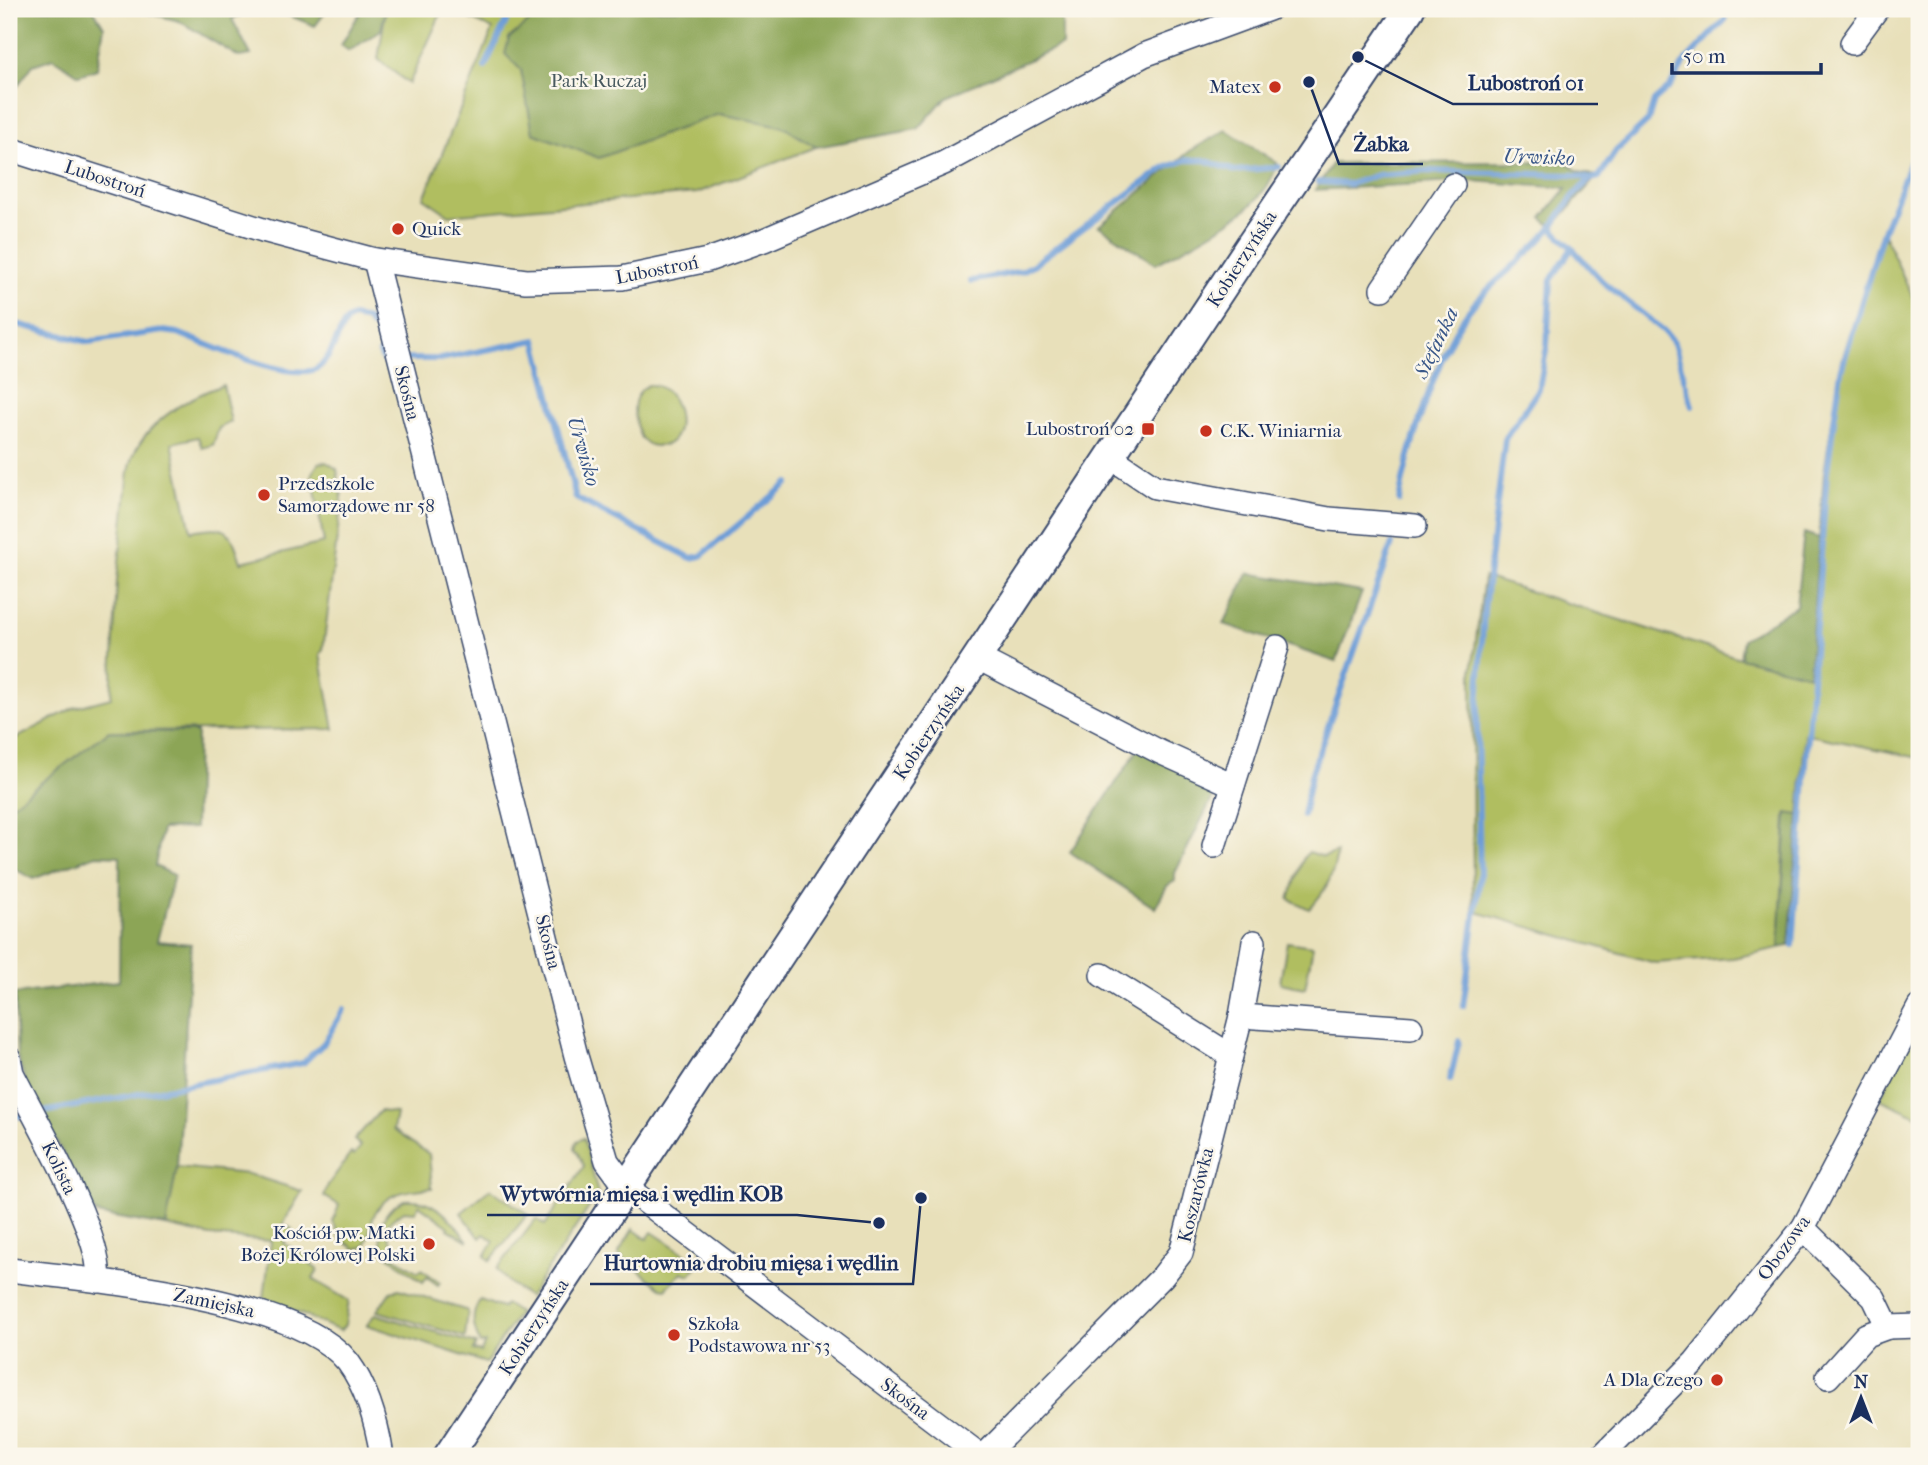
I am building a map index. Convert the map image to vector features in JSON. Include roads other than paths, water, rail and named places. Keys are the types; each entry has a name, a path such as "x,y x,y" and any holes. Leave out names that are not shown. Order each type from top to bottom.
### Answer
{"street":[{"name":"Lubostroń","path":"9,149 266,231 375,260 488,278 560,282 622,278 708,260 764,240 944,163 1144,55 1269,9"},
{"name":"Kobierzyńska","path":"448,1456 1112,458 1251,244 1410,9"},
{"path":"1852,43 1877,9"},
{"path":"1382,289 1453,185"},
{"name":"Skośna","path":"375,260 579,1068 607,1161 626,1187 982,1456"},
{"path":"1112,458 1155,486 1329,519 1416,526"},
{"path":"1214,846 1277,648"},
{"path":"978,658 1160,752 1233,785"},
{"name":"Koszarówka","path":"982,1456 1163,1276 1181,1253 1241,1016 1254,942"},
{"path":"1102,975 1231,1056"},
{"name":"Obozowa","path":"1602,1456 1695,1362 1803,1228 1919,1007"},
{"path":"1241,1016 1411,1028"},
{"name":"Kolista","path":"10,1068 92,1239 100,1269 98,1281"},
{"path":"1803,1228 1874,1298 1888,1327"},
{"name":"Zamiejska","path":"9,1270 98,1281 239,1305 283,1321 323,1341 347,1361 372,1409 382,1456"},
{"path":"1828,1377 1866,1335 1888,1327 1919,1326"}],"waterway":[{"path":"485,67 512,9"},
{"name":"Urwisko","path":"1318,182 1350,184 1377,175 1427,171 1573,175 1591,179 1599,177 1616,151 1648,121 1654,101 1670,87 1684,63 1725,20"},
{"path":"1793,945 1827,471 1841,371 1883,231 1919,141"},
{"name":"Urwisko","path":"971,281 1022,271 1033,265 1164,168 1186,160 1204,160 1235,171 1279,167"},
{"name":"Stefanka","path":"1399,501 1424,405 1454,333 1475,304 1541,240 1574,196 1591,179"},
{"path":"1463,1006 1480,876 1477,723 1484,610 1505,439 1539,389 1547,345 1551,280 1572,248 1551,227"},
{"path":"1572,248 1602,281 1664,331 1674,343 1692,406"},
{"name":"Urwisko","path":"9,322 88,342 163,331 178,333 228,353 291,371 308,371 324,363 347,320 353,317 368,320 371,326"},
{"name":"Urwisko","path":"405,359 440,359 536,340 576,498 691,558 701,556 788,483"},
{"name":"Urwisko","path":"380,353 383,360"},
{"path":"1303,815 1311,775 1392,544"},
{"path":"38,1113 303,1063 324,1043 344,1009"},
{"path":"1450,1080 1459,1041"},
{"path":"9,1118 27,1115"}],"place":[{"name":"Lubostroń 01","path":"1358,57"},
{"name":"Żabka","path":"1309,82"},
{"name":"Matex","path":"1275,87"},
{"name":"Quick","path":"398,229"},
{"name":"Lubostroń 02","path":"1148,429"},
{"name":"C.K. Winiarnia","path":"1206,431"},
{"name":"Przedszkole Samorządowe nr 58","path":"264,495"},
{"name":"Hurtownia drobiu mięsa i wędlin","path":"921,1198"},
{"name":"Wytwórnia mięsa i wędlin KOB","path":"879,1223"},
{"name":"Kościół pw. Matki Bożej Królowej Polski","path":"429,1244"},
{"name":"Szkoła Podstawowa nr 53","path":"674,1335"},
{"name":"A Dla Czego","path":"1717,1380"}],"park label":[{"name":"Park Ruczaj","path":"599,81"}]}
